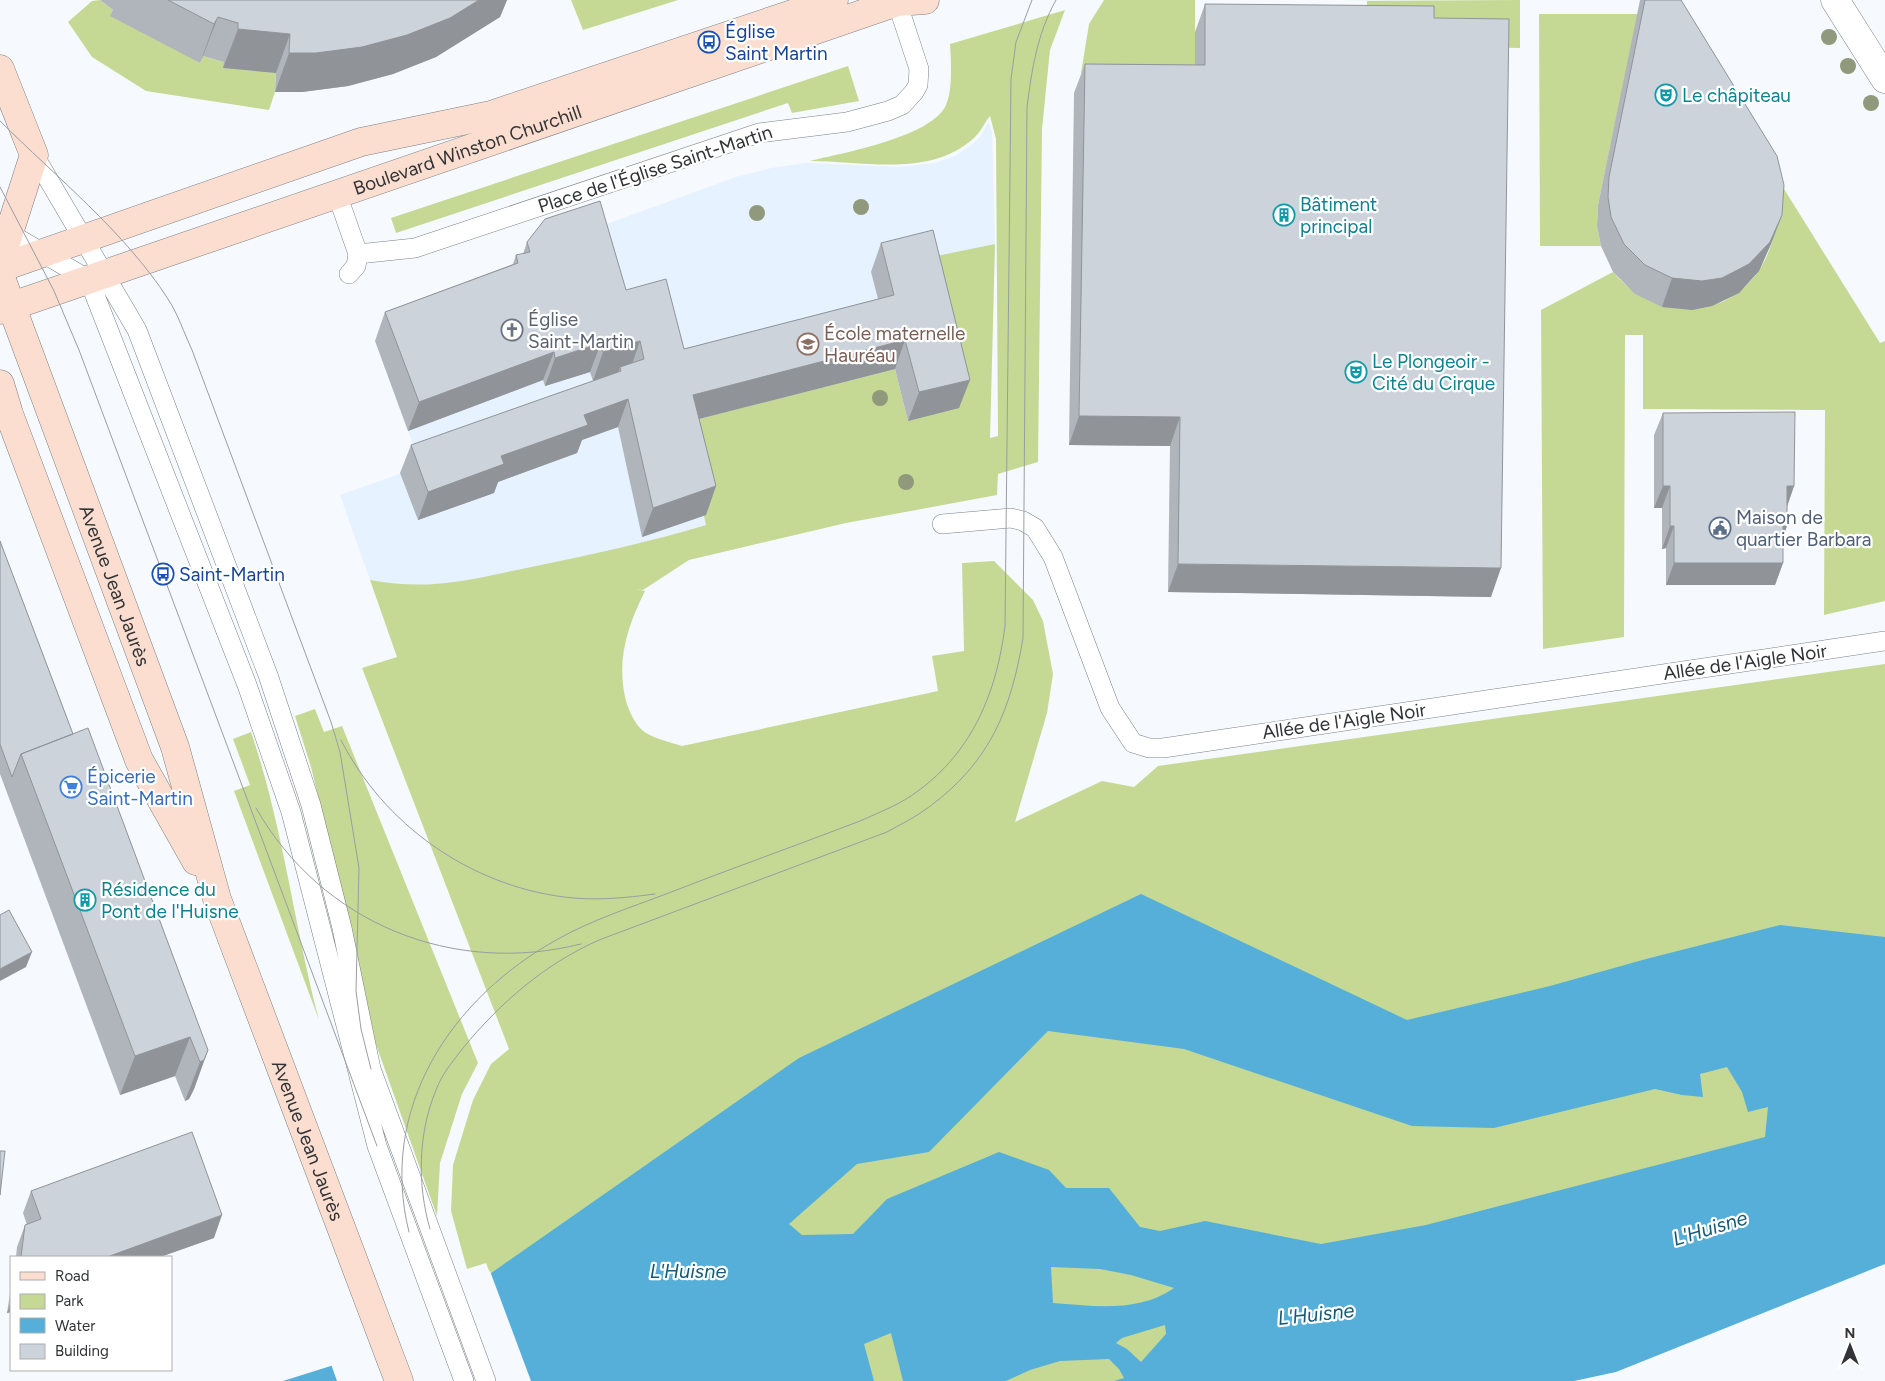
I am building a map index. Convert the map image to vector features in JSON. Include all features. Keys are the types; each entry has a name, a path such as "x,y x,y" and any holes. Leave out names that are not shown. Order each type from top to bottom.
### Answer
{"main road":[{"name":"Boulevard Winston Churchill","path":"0,268 361,142 491,115 834,0"},
{"name":"Boulevard Winston Churchill","path":"6,308 896,1 925,0"},
{"path":"0,69 34,155 4,230 0,261"},
{"name":"Avenue Jean Jaurès","path":"0,275 6,308 174,747 217,900 399,1381"},
{"name":"Avenue Jean Jaurès","path":"0,384 9,414 139,760 217,900"}],"street":[{"path":"1835,0 1885,79"}],"lane":[{"name":"Place de l'Église Saint-Martin","path":"358,254 415,248 759,133 846,122 899,107 914,92 920,73 896,1"},
{"path":"34,155 85,239 97,277 247,686 291,812 377,1146 464,1381"},
{"path":"336,194 358,254 356,266 349,274"},
{"path":"4,230 44,253 97,277 137,330 268,675 311,805 342,928 371,1069 486,1381"},
{"name":"Allée de l'Aigle Noir","path":"942,524 1011,518 1023,521 1035,528 1053,557 1110,708 1134,743 1149,748 1885,641"}],"shaded area":[{"name":"École maternelle Hauréau","path":"989,122 992,133 995,244 990,438 644,544 467,582 436,586 393,585 370,580 340,495 422,466 408,431 543,380 545,386 590,230 736,177 771,168 806,163 898,167 935,163 955,156 970,146 979,138"}],"green space":[{"path":"100,0 113,10 200,63 203,56 224,62 224,68 276,73 275,92 269,110 146,91 92,57 68,22 92,1"},
{"path":"571,0 678,0 583,30"},
{"path":"1104,0 1195,0 1195,73 1081,73 1089,24"},
{"path":"1520,0 1520,48 1461,47 1367,34 1367,1 1342,1"},
{"path":"1065,10 1050,50 1042,129 1038,462 998,474 997,495 846,523 689,560 643,590 636,589 645,591 628,631 622,672 626,701 636,723 650,735 682,746 938,691 932,656 964,651 962,563 994,561 1033,600 1043,621 1053,674 1047,713 1015,822 1102,781 1134,787 1158,766 1885,664 1885,1117 1254,1381 531,1381 486,1263 467,1269 451,1211 453,1165 473,1100 491,1064 509,1049 362,668 397,657 370,580 414,585 473,579 621,547 706,525 683,423 895,369 908,421 922,259 995,244 990,438 998,436 996,139 990,116 979,133 957,150 917,163 874,164 810,161 905,135 937,116 946,105 950,91 950,44"},
{"path":"1539,14 1638,14 1598,205 1597,226 1601,246 1540,246"},
{"path":"1675,14 1880,343 1885,341 1885,601 1824,615 1825,410 1643,409 1643,335 1625,335 1624,637 1543,649 1541,310 1613,272 1634,292 1658,304 1682,309 1707,307 1729,298 1749,283 1764,261 1774,234"},
{"path":"848,66 859,101 792,113 788,103 396,233 391,218"},
{"path":"315,709 324,732 342,726 478,1063 462,1094 440,1163 437,1216 368,1022 327,832 311,767 295,716"},
{"path":"251,732 272,803 319,1020 234,791 250,785 233,739"}],"water":[{"name":"L'Huisne","path":"1141,894 1407,1020 1550,986 1780,925 1885,937 1885,1264 1616,1372 1574,1381 1114,1381 1124,1378 1119,1369 1109,1359 1060,1361 1030,1370 1006,1381 903,1381 891,1333 864,1344 874,1381 283,1381 458,1326 474,1285 799,1058","holes":["1048,1031 1184,1049 1412,1126 1494,1128 1655,1089 1703,1097 1700,1074 1727,1067 1742,1092 1748,1112 1768,1107 1765,1137 1426,1225 1321,1244 1205,1221 1160,1231 1140,1227 1109,1188 1066,1188 1049,1170 999,1152 887,1199 853,1234 802,1235 789,1224 857,1164 929,1152","1051,1267 1100,1269 1131,1275 1174,1288 1160,1296 1131,1305 1100,1306 1053,1303","1165,1325 1166,1334 1141,1362 1127,1349 1116,1343 1122,1338"]}],"pier":[{"path":"490,1271 531,1381 337,1381 331,1364 456,1324 472,1284"}],"building":[{"path":"168,0 479,0 450,18 407,35 362,47 316,53 289,53 290,34 238,29 238,23 218,17 214,24"},
{"name":"Le châpiteau","path":"1645,0 1681,0 1777,156 1784,185 1782,215 1770,242 1749,264 1722,278 1702,281 1672,278 1645,265 1624,244 1611,217 1608,197 1609,177"},
{"name":"Bâtiment principal","path":"1205,4 1434,6 1434,18 1509,19 1501,568 1178,564 1180,417 1079,416 1085,64 1205,65"},
{"path":"600,201 626,290 666,279 684,349 894,295 881,243 933,230 970,380 919,392 905,340 693,395 716,486 653,508 628,399 584,415 588,425 501,456 504,464 428,492 411,445 621,371 620,367 644,359 640,341 603,352 601,343 555,358 554,352 419,402 385,312 518,263 516,255 530,252 527,242 545,219"},
{"name":"Maison de quartier Barbara","path":"1795,412 1794,486 1787,486 1787,526 1783,526 1783,563 1674,563 1674,526 1670,526 1670,486 1663,486 1663,413"},
{"path":"0,541 73,734 21,754 12,777 0,744"},
{"path":"88,728 208,1050 204,1060 200,1062 190,1037 135,1056 21,754"},
{"path":"9,910 32,952 0,969 0,915"},
{"path":"192,1132 222,1215 110,1256 21,1256 25,1225 41,1219 31,1191"},
{"path":"0,1151 5,1151 0,1195"}],"tram line":[{"path":"409,1232 402,1186 404,1142 414,1100 432,1061 456,1025 485,992 520,963 558,939 584,926 860,821 905,800 937,775 954,757 968,738 979,718 996,674 1005,626 1011,79 1016,42 1032,0"},
{"path":"430,1229 421,1177 423,1141 430,1107 438,1084 452,1063 478,1031 508,1000 560,961 599,940 887,832 924,811 950,790 968,772 994,733 1012,688 1023,638 1027,107 1033,65 1040,39 1056,0"},
{"path":"0,121 111,228 151,274 172,305 192,350 331,722 340,752 359,868 356,991 361,1029 371,1069"},
{"path":"0,187 54,291 79,350 377,1146"},
{"path":"341,740 359,771 381,799 406,824 433,846 463,864 496,879 529,890 564,897 587,899 655,894"},
{"path":"256,808 284,848 317,883 354,910 395,931 439,946 486,953 533,952 581,944"}],"place":[{"name":"Église Saint Martin","path":"709,42"},
{"name":"Le châpiteau","path":"1666,95"},
{"name":"Bâtiment principal","path":"1284,215"},
{"name":"Église Saint-Martin","path":"512,330"},
{"name":"École maternelle Hauréau","path":"808,344"},
{"name":"Le Plongeoir - Cité du Cirque","path":"1356,372"},
{"name":"Maison de quartier Barbara","path":"1720,528"},
{"name":"Saint-Martin","path":"163,574"},
{"name":"Épicerie Saint-Martin","path":"71,787"},
{"name":"Résidence du Pont de l'Huisne","path":"85,900"}]}
